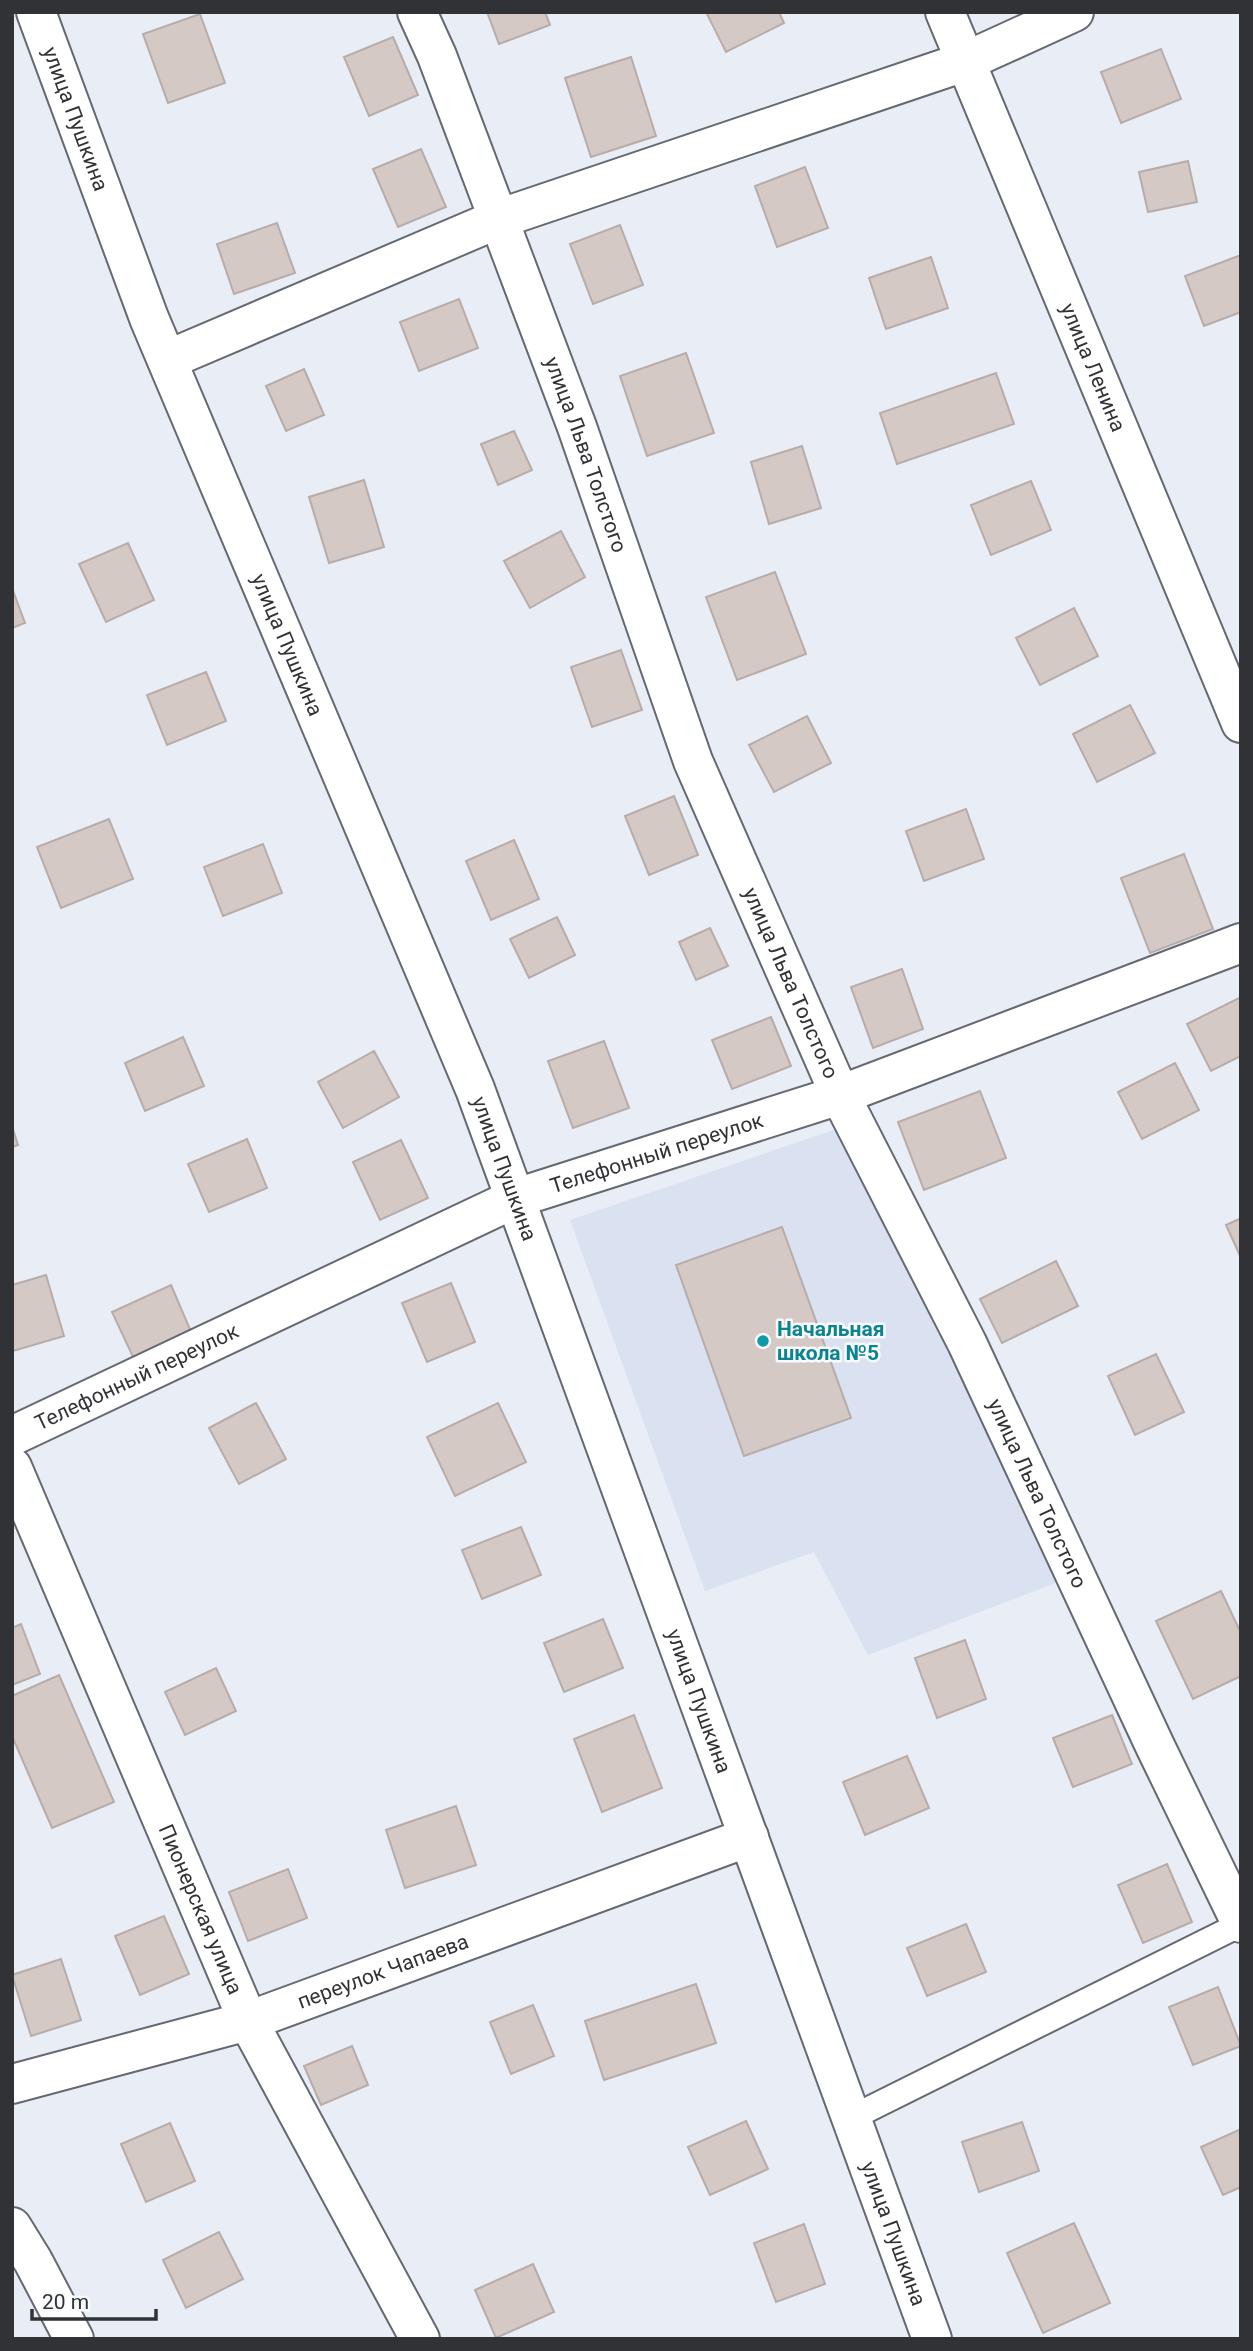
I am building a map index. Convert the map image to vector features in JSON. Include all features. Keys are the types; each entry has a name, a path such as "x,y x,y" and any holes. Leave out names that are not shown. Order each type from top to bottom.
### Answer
{"street":[{"name":"улица Пушкина","path":"36,12 149,318 475,1089 932,2339"},
{"name":"улица Льва Толстого","path":"417,12 437,57 577,427 693,761 840,1095 967,1343 1241,1924"},
{"name":"улица Ленина","path":"945,12 1241,723"},
{"path":"167,360 498,219 964,62 1074,12"},
{"name":"Телефонный переулок","path":"12,1436 516,1198 840,1095 1241,943"},
{"name":"Пионерская улица","path":"12,1467 248,2021 420,2339"},
{"name":"переулок Чапаева","path":"12,2084 248,2021 749,1837"},
{"path":"12,2227 74,2339"}],"lane":[{"path":"852,2118 1241,1924"}],"shaded area":[{"path":"842,1127 1058,1582 868,1655 814,1552 705,1591 570,1220"}],"building":[{"path":"487,12 545,12 550,25 499,44"},
{"path":"706,12 779,12 784,23 726,52"},
{"path":"200,14 225,83 168,103 143,34"},
{"path":"393,37 418,95 369,116 344,57"},
{"path":"1161,49 1181,99 1121,123 1101,72"},
{"path":"631,57 656,136 591,157 565,78"},
{"path":"421,149 446,207 398,227 373,169"},
{"path":"1188,161 1197,202 1148,212 1139,172"},
{"path":"805,167 828,228 777,247 755,186"},
{"path":"277,223 295,273 234,294 217,244"},
{"path":"620,225 643,285 593,304 570,244"},
{"path":"1241,255 1241,312 1204,326 1185,276"},
{"path":"931,257 948,308 886,329 869,278"},
{"path":"459,299 478,348 419,371 400,322"},
{"path":"686,353 714,433 647,456 620,376"},
{"path":"304,369 324,415 286,431 266,386"},
{"path":"996,373 1014,424 897,464 880,413"},
{"path":"514,431 532,470 498,485 481,444"},
{"path":"802,446 821,508 769,524 751,462"},
{"path":"364,480 384,547 329,563 309,497"},
{"path":"1031,481 1051,530 991,555 971,505"},
{"path":"561,531 585,577 530,608 504,561"},
{"path":"128,543 154,600 106,622 79,564"},
{"path":"775,572 806,654 737,680 706,597"},
{"path":"12,588 25,623 12,628"},
{"path":"1074,608 1098,656 1040,685 1016,638"},
{"path":"621,650 642,710 592,727 571,667"},
{"path":"206,672 226,721 167,745 147,695"},
{"path":"1130,705 1155,753 1097,782 1073,734"},
{"path":"807,716 831,763 774,792 749,745"},
{"path":"674,796 698,855 649,875 625,816"},
{"path":"966,809 984,859 924,881 906,831"},
{"path":"109,819 133,879 61,908 37,847"},
{"path":"514,840 539,899 491,920 466,861"},
{"path":"263,844 282,893 223,916 204,867"},
{"path":"1184,854 1213,929 1150,953 1121,878"},
{"path":"557,917 575,955 529,978 510,939"},
{"path":"710,928 728,966 696,980 679,942"},
{"path":"902,969 923,1029 873,1048 851,987"},
{"path":"1241,997 1241,1056 1211,1071 1187,1024"},
{"path":"771,1017 791,1066 732,1089 712,1040"},
{"path":"183,1037 204,1086 145,1111 125,1063"},
{"path":"604,1041 629,1108 573,1128 548,1061"},
{"path":"374,1051 399,1097 343,1128 318,1082"},
{"path":"1175,1063 1199,1110 1142,1139 1118,1092"},
{"path":"980,1091 1006,1158 924,1190 898,1122"},
{"path":"12,1126 18,1145 12,1147"},
{"path":"247,1139 267,1188 209,1212 188,1164"},
{"path":"401,1140 428,1198 380,1220 353,1162"},
{"path":"1241,1218 1241,1258 1226,1225"},
{"name":"Начальная школа №5","path":"782,1227 851,1418 744,1456 676,1265"},
{"path":"1056,1261 1078,1306 1002,1343 980,1299"},
{"path":"46,1275 64,1336 13,1351 12,1285"},
{"path":"451,1283 475,1342 427,1362 402,1303"},
{"path":"171,1285 192,1334 134,1359 112,1312"},
{"path":"1156,1354 1184,1412 1135,1435 1108,1376"},
{"path":"256,1403 286,1459 239,1484 209,1428"},
{"path":"498,1403 526,1462 455,1496 427,1437"},
{"path":"521,1527 541,1575 482,1599 462,1550"},
{"path":"1221,1591 1241,1633 1241,1676 1193,1699 1156,1621"},
{"path":"603,1619 623,1668 564,1692 544,1643"},
{"path":"21,1624 40,1674 12,1685 12,1628"},
{"path":"965,1640 986,1699 937,1718 915,1658"},
{"path":"216,1668 236,1711 185,1735 165,1692"},
{"path":"59,1675 114,1802 52,1828 12,1736 12,1696"},
{"path":"634,1715 662,1788 602,1812 574,1739"},
{"path":"1112,1715 1132,1764 1073,1787 1053,1738"},
{"path":"907,1756 929,1808 865,1835 843,1782"},
{"path":"456,1806 476,1865 405,1888 386,1830"},
{"path":"1167,1864 1192,1922 1143,1943 1118,1885"},
{"path":"288,1869 307,1918 248,1941 229,1892"},
{"path":"164,1916 189,1974 140,1995 115,1936"},
{"path":"966,1924 986,1972 927,1996 907,1948"},
{"path":"61,1959 81,2020 31,2036 12,1975"},
{"path":"696,1984 716,2043 604,2080 585,2021"},
{"path":"1218,1987 1241,2046 1193,2065 1169,2007"},
{"path":"533,2005 554,2056 511,2074 490,2022"},
{"path":"352,2046 368,2085 321,2105 304,2066"},
{"path":"746,2121 768,2169 710,2195 688,2147"},
{"path":"1022,2122 1039,2171 979,2192 962,2142"},
{"path":"170,2123 195,2181 146,2202 121,2144"},
{"path":"1241,2129 1241,2187 1223,2195 1201,2147"},
{"path":"1074,2223 1110,2303 1043,2333 1007,2253"},
{"path":"804,2224 825,2284 776,2302 754,2243"},
{"path":"219,2232 243,2279 186,2308 163,2260"},
{"path":"533,2264 554,2312 496,2338 475,2290"}],"place":[{"name":"Начальная школа №5","path":"763,1341"}]}
